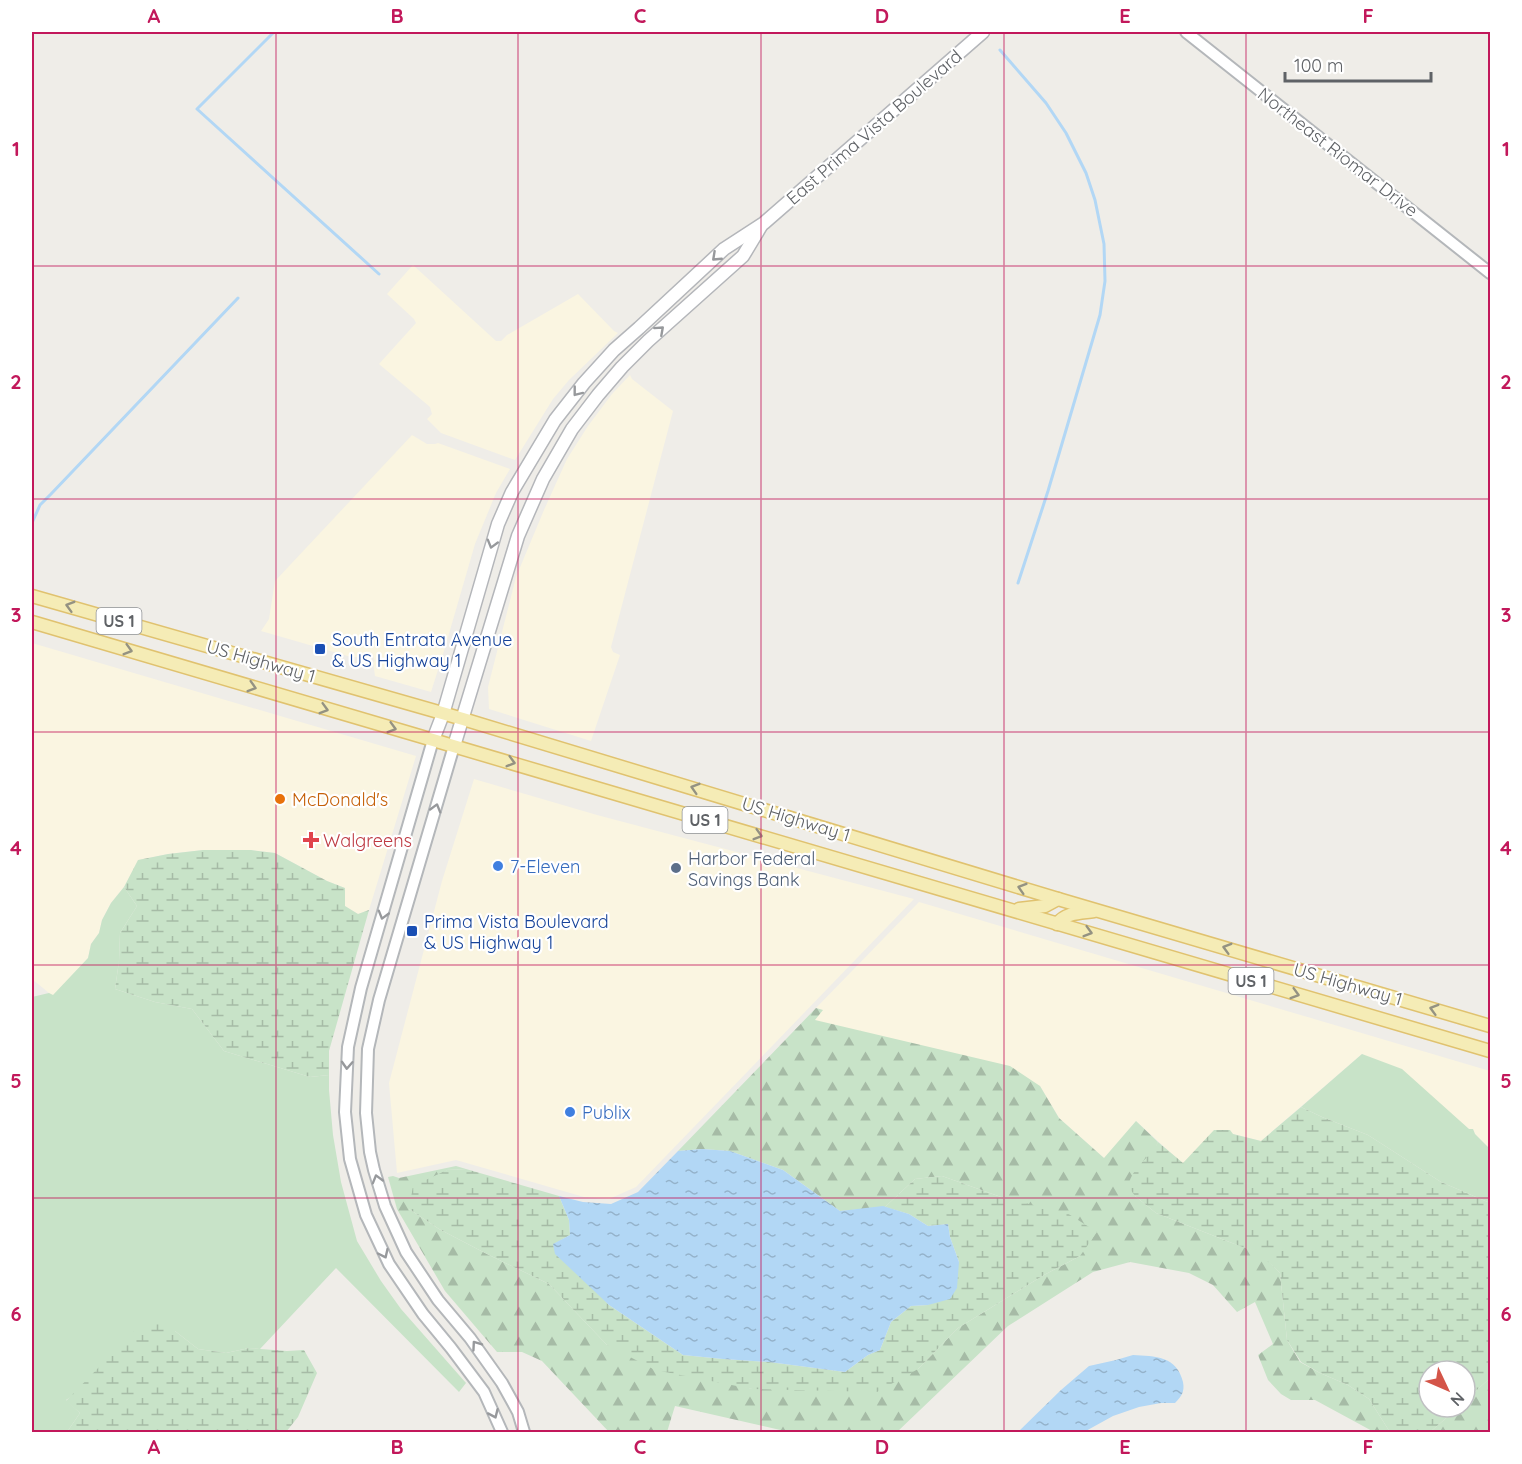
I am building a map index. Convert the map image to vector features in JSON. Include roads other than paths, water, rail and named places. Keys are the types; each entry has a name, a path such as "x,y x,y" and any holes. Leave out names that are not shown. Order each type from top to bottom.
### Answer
{"main road":[{"name":"East Prima Vista Boulevard","path":"433,740 443,714 498,524 512,492 555,420 616,347 724,249 764,223 983,32"},
{"name":"East Prima Vista Boulevard","path":"454,746 518,536 543,479 572,429 622,367 743,256 764,223"},
{"name":"US Highway 1","path":"32,596 463,719 1059,899 1491,1026"},
{"name":"US Highway 1","path":"32,622 1491,1051"},
{"path":"1011,910 1045,906 1059,899"},
{"path":"1057,924 1061,918 1068,915 1098,910"}],"street":[{"name":"Northeast Riomar Drive","path":"1186,32 1491,273"},
{"name":"East Prima Vista Boulevard","path":"433,740 361,988 348,1047 345,1112 350,1159 366,1215 389,1264 423,1314 484,1392 502,1432"},
{"name":"East Prima Vista Boulevard","path":"454,746 379,1000 368,1049 366,1113 370,1152 377,1179 385,1206 406,1252 438,1300 470,1338 502,1383 518,1412 524,1432"}],"water":[{"path":"702,1149 730,1151 783,1170 840,1211 883,1206 909,1214 928,1226 948,1224 959,1262 957,1288 950,1299 928,1305 911,1306 891,1322 880,1350 868,1355 845,1372 769,1362 683,1355 609,1305 555,1254 553,1244 570,1235 569,1220 559,1196 583,1202 611,1204 638,1192 678,1151"},
{"path":"1133,1355 1157,1357 1176,1367 1183,1382 1183,1391 1175,1403 1139,1407 1113,1416 1084,1432 1018,1432 1089,1366"}],"waterway":[{"path":"274,32 197,109 379,274"},
{"path":"1000,50 1046,103 1066,133 1086,173 1095,200 1104,244 1105,281 1100,315 1018,583"},
{"path":"32,523 40,505 238,298"}],"place":[{"name":"South Entrata Avenue & US Highway 1","path":"320,649"},
{"name":"McDonald's","path":"280,799"},
{"name":"Walgreens","path":"311,840"},
{"name":"7-Eleven","path":"498,866"},
{"name":"Harbor Federal Savings Bank","path":"676,868"},
{"name":"Prima Vista Boulevard & US Highway 1","path":"412,931"},
{"name":"Publix","path":"570,1112"}]}
